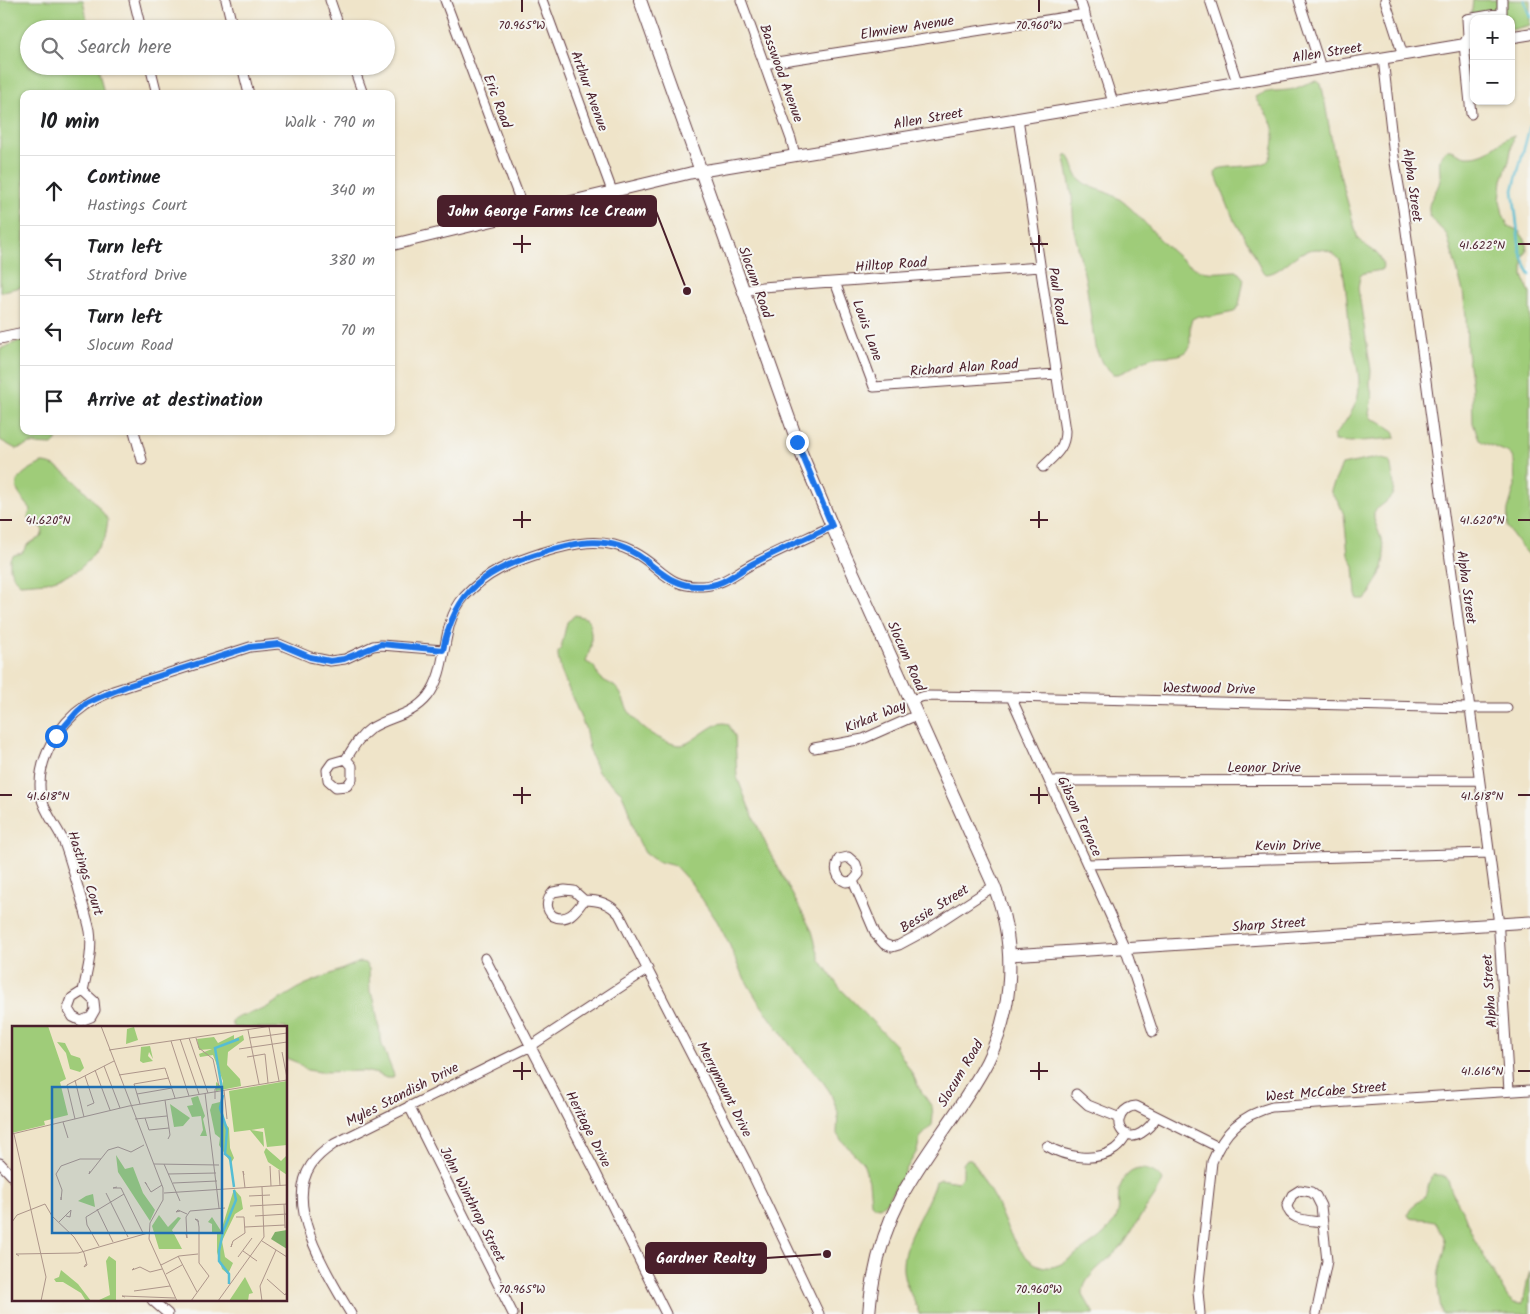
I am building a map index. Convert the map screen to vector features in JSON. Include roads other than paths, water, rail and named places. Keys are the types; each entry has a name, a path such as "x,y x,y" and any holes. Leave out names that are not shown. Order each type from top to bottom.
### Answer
{"main road":[{"name":"Slocum Road","path":"640,0 802,455 994,886 1005,921 1010,955 1007,1002 996,1042 981,1072 910,1181 893,1214 877,1260 869,1314"}],"street":[{"path":"134,0 139,20"},
{"path":"226,0 231,20"},
{"path":"330,0 337,20"},
{"name":"Eric Road","path":"445,0 524,213"},
{"name":"Arthur Avenue","path":"542,0 612,191"},
{"name":"Basswood Avenue","path":"740,0 791,139 795,156"},
{"path":"1080,0 1113,102"},
{"path":"1210,0 1237,82"},
{"path":"1299,0 1321,68"},
{"path":"1385,0 1403,55"},
{"path":"1471,114 1467,19 1502,13 1502,0"},
{"name":"Elmview Avenue","path":"764,64 1085,14"},
{"path":"1515,36 1530,34"},
{"name":"Allen Street","path":"395,244 612,191 701,172 1469,44"},
{"name":"Alpha Street","path":"1383,58 1394,156 1403,209 1498,924 1510,1091"},
{"path":"152,75 155,90"},
{"path":"244,75 248,90"},
{"path":"356,75 362,90"},
{"name":"Paul Road","path":"1018,118 1064,419 1064,444 1043,467"},
{"name":"Hilltop Road","path":"744,291 762,287 1040,267"},
{"name":"Louis Lane","path":"835,282 874,388"},
{"path":"0,338 20,334"},
{"name":"Richard Alan Road","path":"874,388 1056,374"},
{"path":"135,435 142,460"},
{"path":"346,759 357,741 370,729 407,713 428,696 438,674 450,623 463,599 490,574 502,567 570,544 585,542 610,544 638,555 677,583 689,586 710,586 727,580 755,562 832,526"},
{"name":"Hastings Court","path":"83,991 90,956 90,932 67,852 60,833 44,805 40,787 43,765 50,747 61,729 77,712 93,700 113,691 250,647 279,644 310,657 330,661 344,659 381,644 443,650"},
{"name":"Westwood Drive","path":"910,700 925,696 1011,697 1507,708"},
{"name":"Gibson Terrace","path":"1011,697 1088,864 1124,948 1153,1032"},
{"name":"Kirkat Way","path":"814,748 863,739 917,715"},
{"name":"Leonor Drive","path":"1049,782 1479,780"},
{"name":"Kevin Drive","path":"1088,864 1489,853"},
{"name":"Bessie Street","path":"853,881 876,935 886,945 896,946 927,930 994,886"},
{"name":"Merrymount Drive","path":"584,900 602,901 614,908 627,927 746,1161 819,1314"},
{"name":"Sharp Street","path":"1010,955 1530,922"},
{"name":"Heritage Drive","path":"485,958 666,1314"},
{"name":"Myles Standish Drive","path":"351,1314 320,1258 308,1230 303,1205 306,1175 315,1160 334,1144 531,1046 648,969"},
{"name":"West McCabe Street","path":"1200,1314 1199,1271 1206,1230 1212,1162 1218,1147 1230,1130 1245,1118 1256,1111 1272,1107 1530,1090"},
{"path":"1076,1094 1088,1104 1120,1118"},
{"name":"John Winthrop Street","path":"409,1106 513,1314"},
{"path":"1156,1117 1152,1126 1146,1131 1135,1135 1123,1132 1120,1128 1120,1118 1123,1111 1133,1106 1142,1108 1156,1117 1218,1147"},
{"path":"1047,1146 1058,1153 1070,1156 1096,1156 1114,1150 1128,1134"},
{"path":"0,1163 12,1176"},
{"path":"1316,1314 1327,1261 1321,1206 1316,1196 1308,1191 1300,1190 1292,1195 1287,1206 1291,1215 1299,1219 1322,1222"},
{"path":"154,1302 168,1314"}],"waterway":[{"path":"1524,0 1530,17"},
{"path":"1530,126 1513,190 1520,251 1530,275"}],"place":[{"name":"John George Farms Ice Cream","path":"687,291"},
{"name":"Gardner Realty","path":"827,1254"}]}
